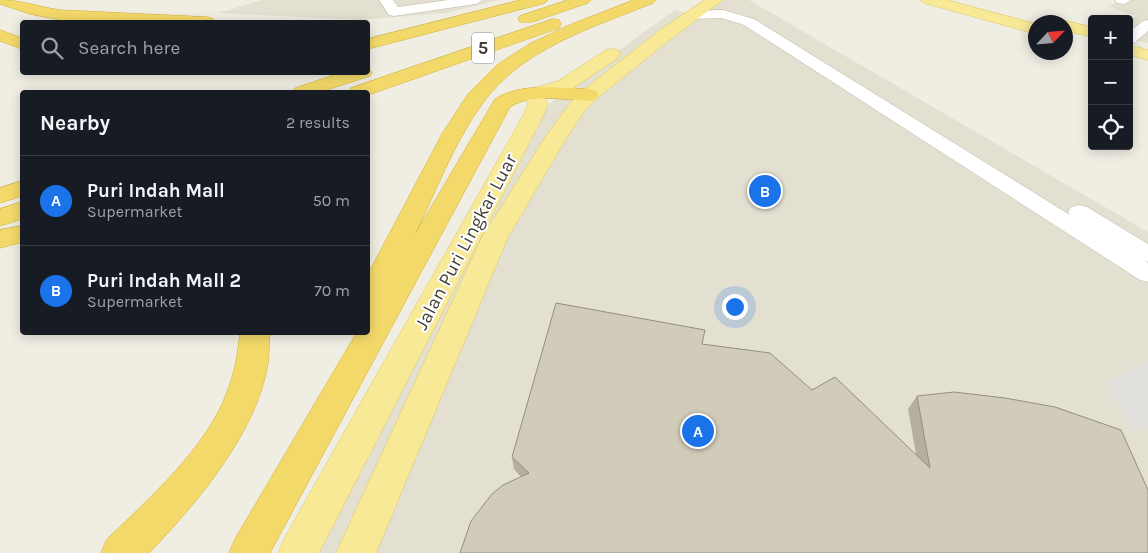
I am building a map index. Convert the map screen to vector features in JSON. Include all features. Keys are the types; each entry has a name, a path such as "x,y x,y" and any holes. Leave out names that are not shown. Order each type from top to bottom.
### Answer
{"highway":[{"path":"4,0 36,11 60,14 170,20"},
{"path":"371,30 509,0"},
{"path":"370,43 540,0"},
{"name":"5","path":"373,69 583,0"},
{"path":"370,300 441,156 462,120 488,85 502,70 543,43 648,0"},
{"name":"5","path":"364,90 614,2"},
{"path":"371,30 437,26"},
{"path":"0,35 20,43"},
{"name":"5","path":"308,90 354,75"},
{"path":"249,553 502,103 512,96 531,107 590,95"},
{"path":"0,196 20,189"},
{"path":"0,218 20,211"},
{"path":"0,239 20,234"},
{"path":"121,553 160,516 212,452 230,422 245,390 252,367 255,335"},
{"path":"300,464 355,335"}],"main road":[{"name":"Jalan Puri Lingkar Luar","path":"298,553 531,107 555,90 578,78 690,8 715,0"},
{"path":"929,0 1028,27"},
{"path":"965,0 1028,16"},
{"name":"Jalan Puri Lingkar Luar","path":"356,553 495,237 578,106 690,8"},
{"path":"1073,28 1088,31"},
{"path":"1073,38 1088,41"},
{"path":"1133,41 1148,44"},
{"path":"1133,51 1148,54"},
{"path":"531,107 564,127"}],"street":[{"path":"386,0 394,12 436,3 476,0"},
{"path":"736,4 774,24 1016,182 1148,274"},
{"path":"690,8 723,14 749,22 1016,182 1148,254"},
{"path":"1133,37 1148,24"}],"shaded area":[{"path":"262,0 500,0 446,13 361,20 218,13"},
{"path":"712,0 749,0 1148,232 1148,553 298,553 531,120 578,79 675,10 692,15"},
{"path":"1125,0 1148,0 1148,43 1133,40 1133,19 1136,16 1107,6"},
{"path":"1148,359 1148,428 1131,428 1105,382"}],"building":[{"path":"556,303 705,330 702,344 770,353 812,390 835,377 930,468 917,396 954,392 1005,398 1055,407 1121,430 1148,490 1148,553 460,553 471,521 492,494 503,485 529,473 512,457"}],"place":[{"name":"Puri Indah Mall 2","path":"765,191"},
{"name":"Puri Indah Mall","path":"698,431"}]}
